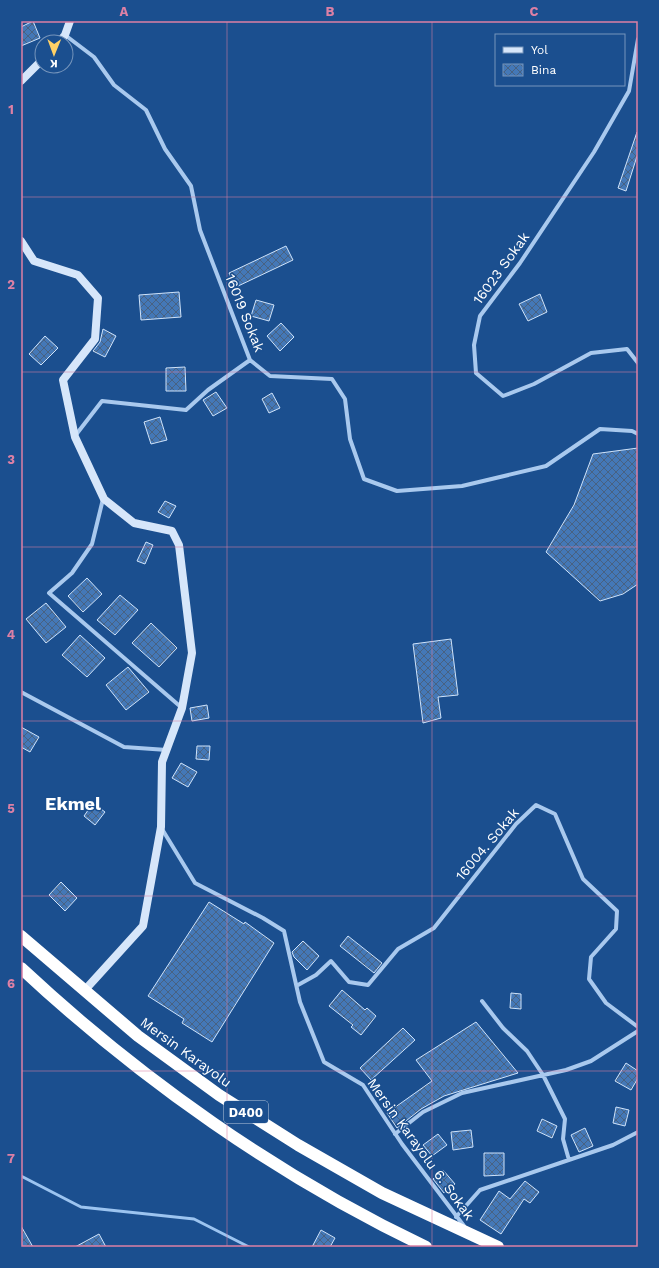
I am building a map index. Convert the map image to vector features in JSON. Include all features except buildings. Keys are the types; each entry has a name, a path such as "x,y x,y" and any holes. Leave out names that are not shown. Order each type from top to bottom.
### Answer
{"highway":[{"name":"Mersin Karayolu","path":"21,936 84,991 150,1045 219,1095 285,1137 382,1193 498,1247"},
{"name":"D400","path":"21,968 107,1043 189,1105 280,1169 343,1205 426,1247"}],"street":[{"path":"66,34 70,21"},
{"name":"16023 Sokak","path":"638,39 630,91 594,152 520,263 480,316 474,345 476,373 503,396 534,384 591,353 627,349 638,363"},
{"name":"16019 Sokak","path":"74,43 94,57 114,85 146,110 165,149 191,186 200,230 250,360 270,376 332,379 345,399 350,439 364,479 397,491 462,486 546,466 600,429 632,430 638,434"},
{"path":"21,81 34,68"},
{"path":"21,241 34,261 78,275 98,298 95,339 63,380 75,437 104,499 134,523 172,531 179,545 192,653 182,708 162,762 161,827 143,926 84,991"},
{"path":"75,437 102,401 186,410 208,390 250,360"},
{"path":"104,499 92,544 72,573 49,593 182,708"},
{"path":"21,692 124,747 167,750"},
{"name":"16004. Sokak","path":"298,985 316,975 331,961 349,982 368,985 398,949 434,928 516,824 536,805 555,814 583,878 616,911 616,929 591,957 588,979 606,1003 638,1027"},
{"name":"Mersin Karayolu 6. Sokak","path":"161,827 195,883 263,918 284,931 298,985 300,1002 324,1062 364,1085 395,1134 456,1217 472,1235"},
{"path":"482,1001 502,1028 527,1051 543,1075 565,1119 563,1139 569,1160"},
{"path":"395,1134 423,1112 462,1093 566,1070 591,1061 638,1031"},
{"path":"456,1217 480,1190 613,1145 638,1132"}],"waterway":[{"path":"21,1176 81,1207 194,1219 249,1247"}],"district":[{"name":"Ekmel","path":"73,803"}]}
